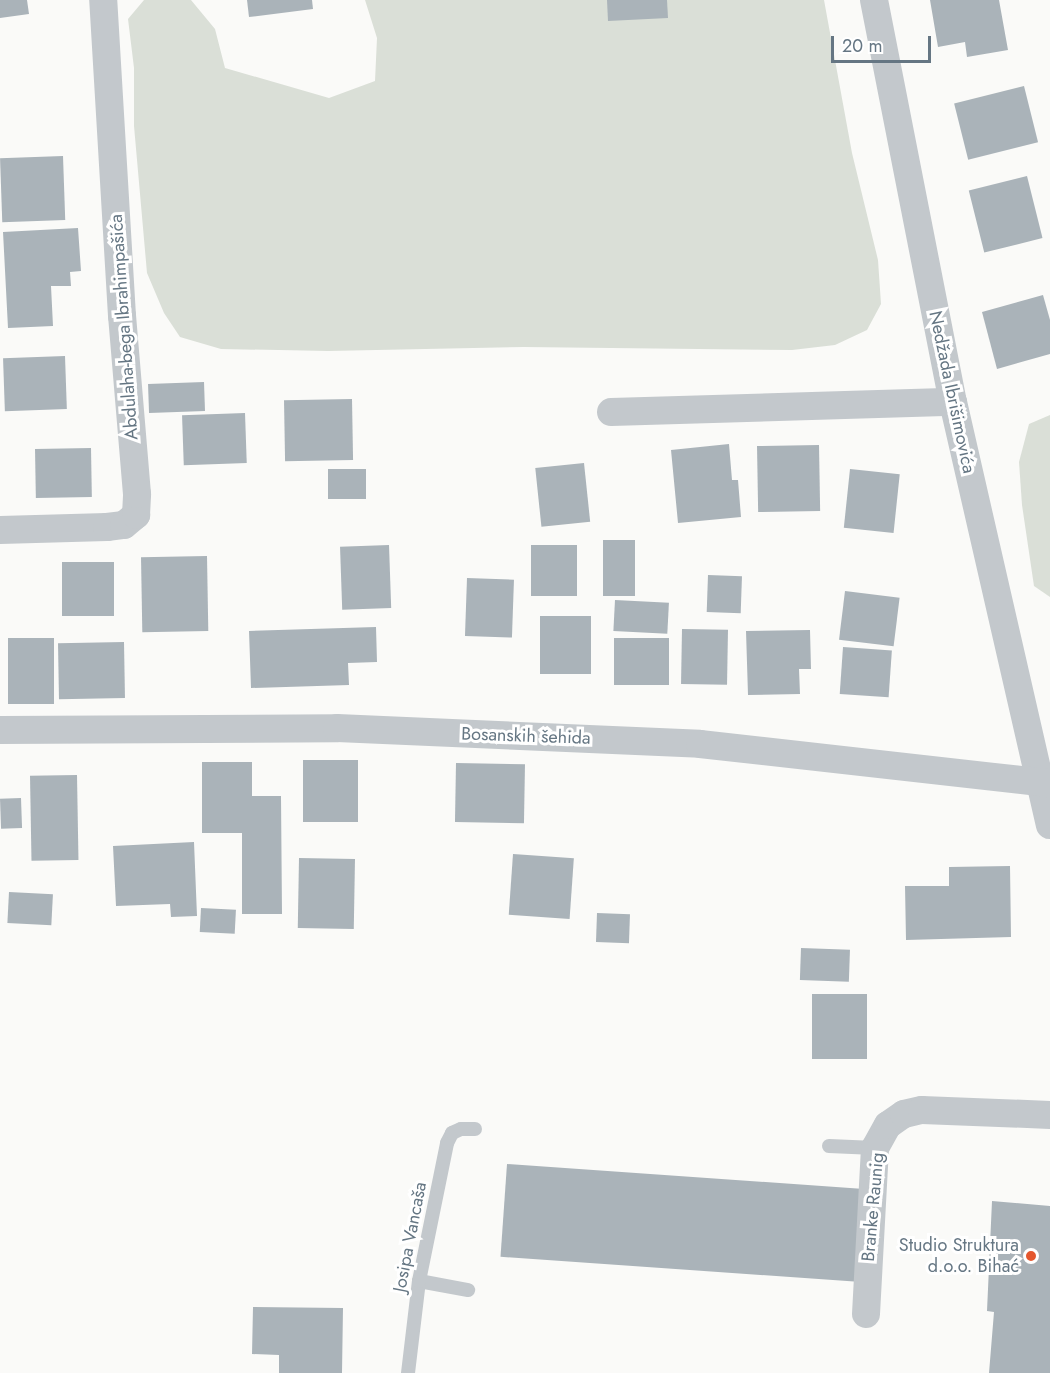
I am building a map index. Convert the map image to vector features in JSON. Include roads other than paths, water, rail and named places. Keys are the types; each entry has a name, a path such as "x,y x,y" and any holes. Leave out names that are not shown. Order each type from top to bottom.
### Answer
{"street":[{"name":"Abdulaha-bega Ibrahimpašića","path":"0,530 107,527 124,525 136,515 137,494 122,315 103,0"},
{"name":"Nedžada Ibrišimovića","path":"874,0 953,402 1045,782 1050,825"},
{"path":"611,412 953,402"},
{"name":"Bosanskih šehida","path":"0,730 337,728 689,743 1045,782"},
{"name":"Branke Raunig","path":"866,1314 876,1148 888,1125 904,1114 922,1110 1050,1115"}],"lane":[{"name":"Josipa Vancaša","path":"408,1373 419,1281 447,1143 452,1133 461,1129 474,1129"},
{"path":"829,1146 876,1148"},
{"path":"419,1281 468,1290"}],"place":[{"name":"Studio Struktura d.o.o. Bihać","path":"1031,1256"}]}
